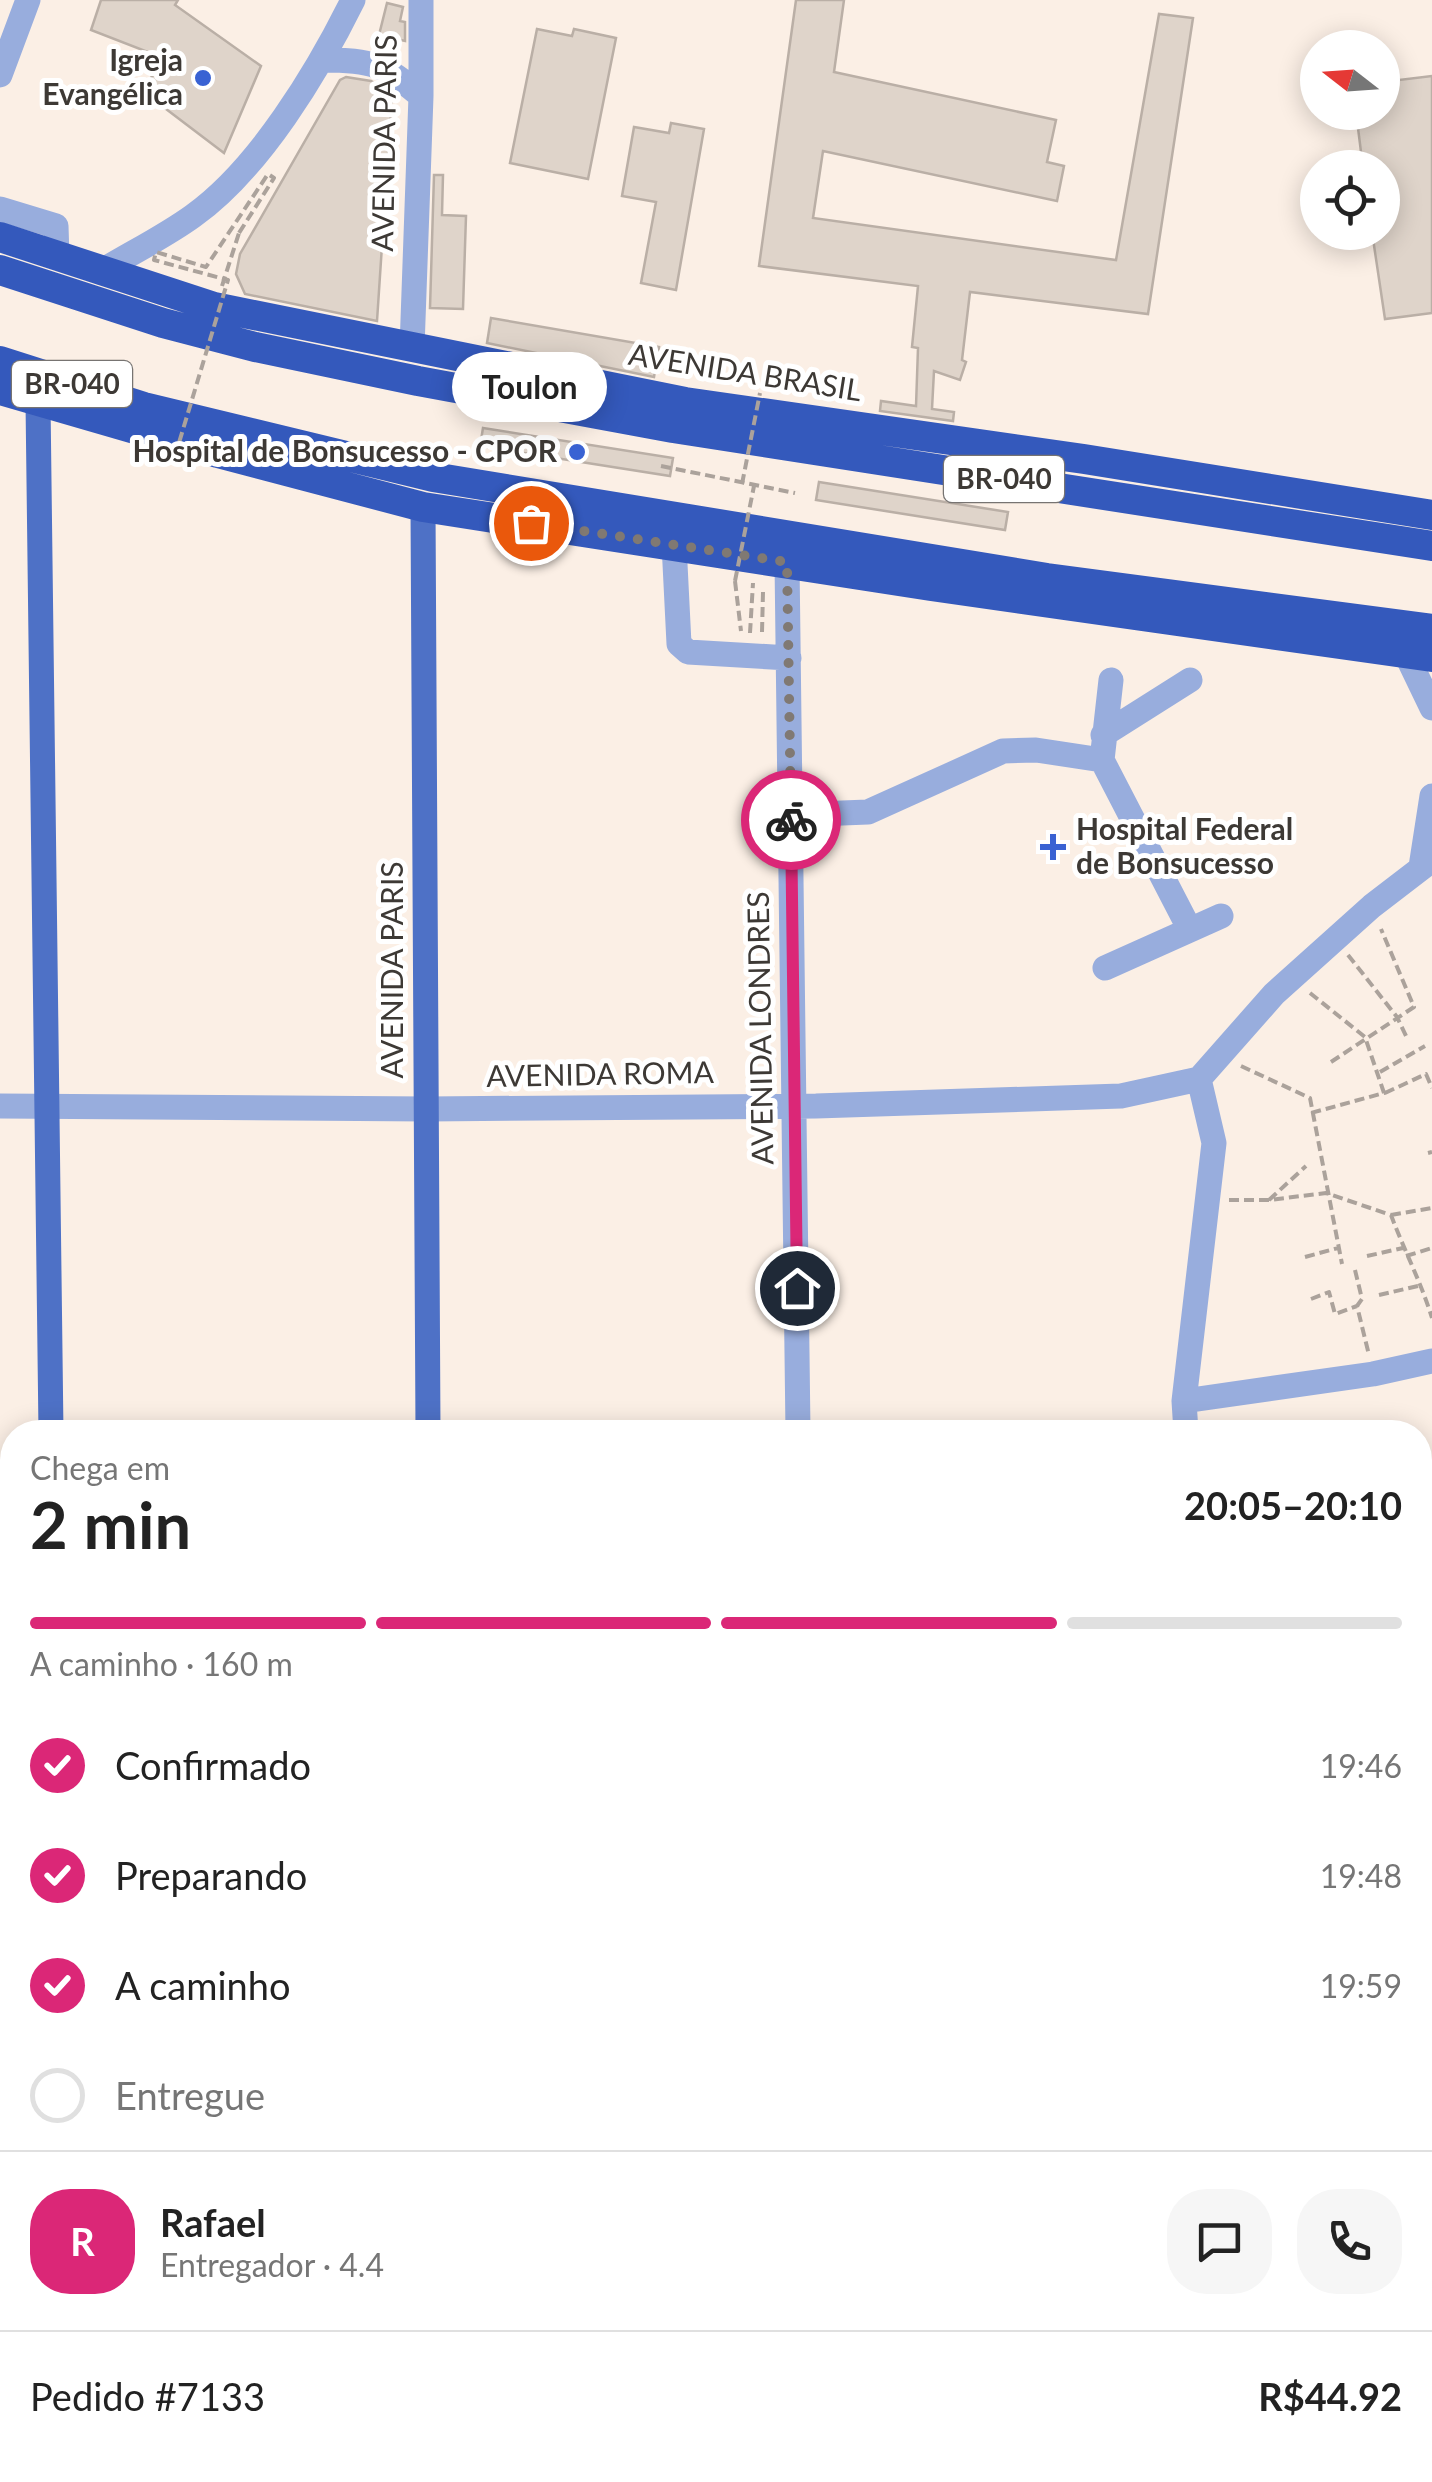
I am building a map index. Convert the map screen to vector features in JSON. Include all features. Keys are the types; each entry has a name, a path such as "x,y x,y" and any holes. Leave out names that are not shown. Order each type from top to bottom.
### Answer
{"highway":[{"name":"AVENIDA BRASIL","path":"0,237 100,272 221,294 412,348 685,402 1432,514"},
{"path":"0,250 100,272"},
{"name":"BR-040","path":"0,270 163,324 418,381 710,434 1432,546"},
{"name":"BR-040","path":"0,361 144,407 432,477 1047,578 1432,629"},
{"path":"0,390 423,507 931,586 1419,655"}],"main road":[{"path":"38,402 51,1420"},
{"name":"AVENIDA PARIS","path":"423,507 428,1420"}],"street":[{"path":"0,75 28,0"},
{"path":"100,272 194,216 243,170 324,60 353,0"},
{"name":"AVENIDA PARIS","path":"412,348 421,0"},
{"path":"324,60 374,64 390,70 421,96"},
{"path":"0,209 56,226 57,257"},
{"path":"674,544 682,649 789,651"},
{"name":"AVENIDA LONDRES","path":"787,562 798,1420"},
{"path":"1419,655 1432,708"},
{"path":"1111,680 1102,748 1190,930"},
{"path":"791,815 868,812 1003,751 1102,748 1190,680"},
{"path":"1185,1420 1184,1402 1214,1142 1198,1079 1250,1018 1292,978 1427,863 1432,796"},
{"path":"1105,968 1221,916"},
{"name":"AVENIDA ROMA","path":"0,1106 427,1110 795,1106 1121,1096 1198,1079"},
{"path":"1184,1402 1374,1374 1432,1361"}],"path":[{"path":"175,456 239,234 274,178 268,174 206,267 156,252 154,260 221,294"},
{"path":"742,484 760,393"},
{"path":"662,466 795,493"},
{"path":"754,486 735,581 746,646 753,582 763,583 762,644 789,651"},
{"path":"1330,1062 1414,1007 1372,906"},
{"path":"1335,939 1397,1017 1406,1036"},
{"path":"1292,978 1364,1037 1380,1072 1384,1093"},
{"path":"1380,1072 1426,1046"},
{"path":"1218,1056 1310,1098 1342,1264"},
{"path":"1312,1113 1384,1093 1426,1074 1432,1088"},
{"path":"1268,1200 1306,1166"},
{"path":"1209,1200 1268,1200 1326,1192 1391,1215 1432,1208"},
{"path":"1391,1215 1432,1318"},
{"path":"1305,1257 1338,1248"},
{"path":"1367,1256 1403,1248"},
{"path":"1406,1256 1432,1248"},
{"path":"1311,1300 1329,1292 1335,1314 1357,1306 1362,1300 1355,1270"},
{"path":"1350,1287 1360,1285"},
{"path":"1379,1295 1422,1285"},
{"path":"1357,1306 1374,1374"}],"building":[{"name":"Igreja Evangélica","path":"101,0 178,0 175,5 261,66 224,153 141,90 166,59 91,30"},
{"path":"796,0 844,0 834,72 1056,120 1047,162 1064,166 1057,201 823,151 813,218 1116,260 1159,14 1193,18 1148,314 970,292 962,360 966,362 960,380 934,371 932,409 954,412 953,421 880,411 881,401 916,406 918,348 912,347 918,286 759,266"},
{"path":"387,3 403,7 400,21 405,22 405,41 379,35"},
{"path":"537,29 572,36 574,29 616,38 588,179 510,163"},
{"path":"1432,76 1432,313 1385,319 1375,250 1400,250 1400,150 1361,150 1358,130 1400,130 1400,80"},
{"path":"346,77 371,81 392,94 377,321 245,294 236,274 240,254 340,80"},
{"path":"671,123 704,129 676,290 641,283 656,202 622,196 634,127 669,133"},
{"path":"434,175 443,175 442,215 466,216 463,309 430,308"},
{"path":"491,318 659,347 654,377 487,343"},
{"name":"Hospital de Bonsucesso - CPOR","path":"483,428 673,458 670,476 480,446"},
{"path":"819,482 1008,512 1005,530 816,500"}],"way so far":[{"path":"531,523 787,562 791,820"}],"place":[{"name":"Igreja Evangélica","path":"203,78"},
{"name":"Hospital de Bonsucesso - CPOR","path":"577,452"},
{"name":"Toulon","path":"531,523"},
{"name":"Hospital Federal de Bonsucesso","path":"1053,847"}],"route":[{"path":"791,820 797,1288"}]}
